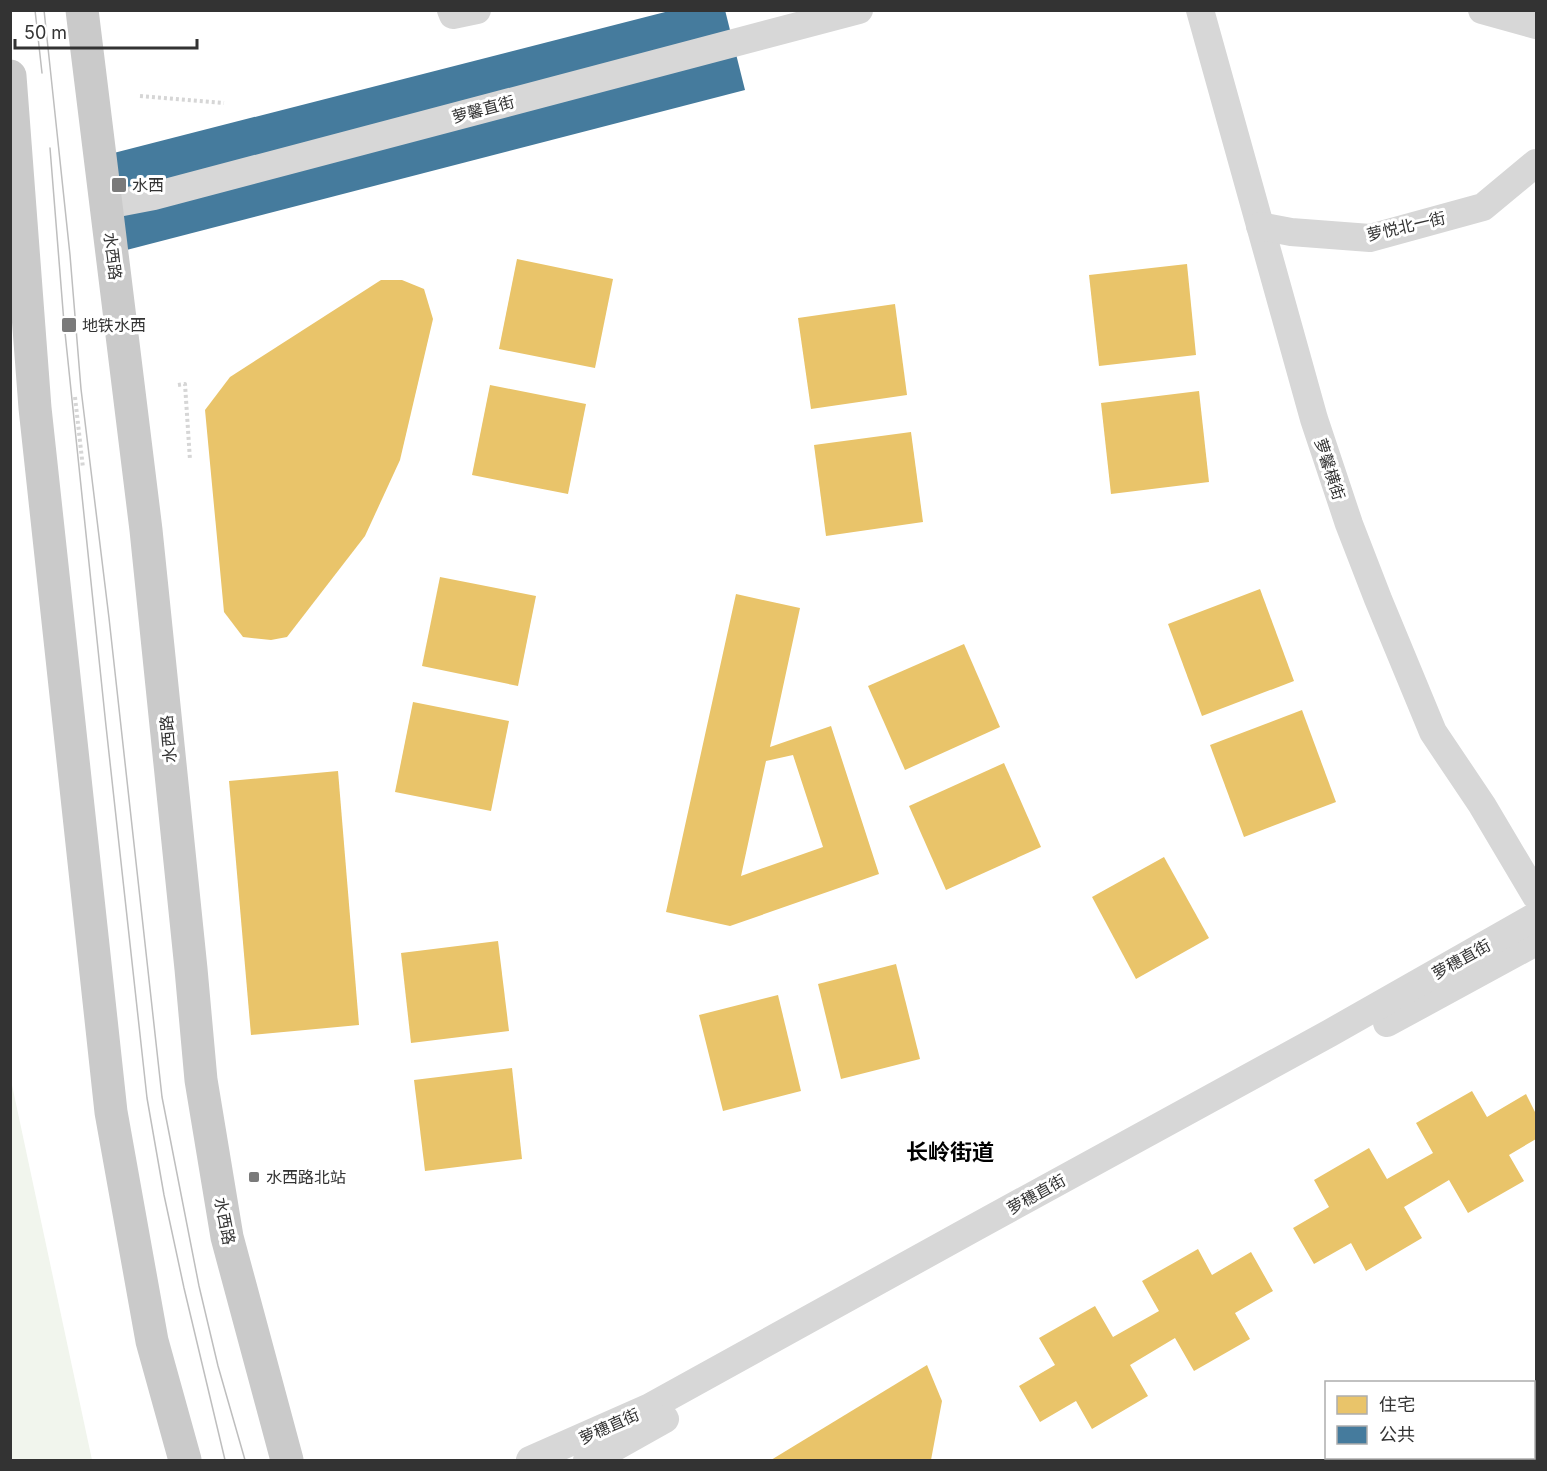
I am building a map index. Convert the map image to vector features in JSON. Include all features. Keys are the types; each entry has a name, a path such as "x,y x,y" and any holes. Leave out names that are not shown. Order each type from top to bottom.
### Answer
{"main road":[{"name":"水西路","path":"82,10 149,554 201,1080 227,1236 287,1461"},
{"path":"10,76 35,408 111,1112 152,1341 185,1461"}],"street":[{"path":"451,10 453,15 477,10"},
{"name":"萝馨直街","path":"106,205 154,196 859,10"},
{"name":"萝馨横街","path":"1200,10 1310,408 1348,524 1434,732 1482,805 1536,896"},
{"path":"1482,10 1536,25"},
{"name":"萝悦北一街","path":"1260,226 1291,232 1371,237 1483,207 1536,163"},
{"name":"萝穗直街","path":"530,1461 650,1407 1320,1039 1536,916"},
{"name":"萝穗直街","path":"587,1461 827,1327 1536,942"}],"path":[{"path":"140,96 224,103"},
{"path":"178,385 185,384 190,460"},
{"path":"75,397 83,468"}],"shaded area":[{"path":"11,1042 12,1085 92,1460 11,1460"}],"building: 住宅":[{"path":"517,259 613,279 595,368 499,349"},
{"path":"1187,264 1196,355 1099,366 1089,275"},
{"path":"381,280 402,280 424,289 433,319 400,460 365,536 287,637 271,640 243,637 224,612 205,410 230,377"},
{"path":"895,304 907,395 811,409 798,318"},
{"path":"490,385 586,404 568,494 472,475"},
{"path":"1199,391 1209,482 1111,494 1101,403"},
{"path":"911,432 923,522 826,536 814,445"},
{"path":"440,577 536,596 518,686 422,666"},
{"path":"1260,589 1294,681 1202,716 1168,624"},
{"path":"736,594 800,608 770,747 831,726 879,874 730,926 666,912","holes":["793,755 823,847 741,876 766,761"]},
{"path":"964,644 1000,727 905,770 868,686"},
{"path":"413,702 509,721 491,811 395,792"},
{"path":"1302,710 1336,802 1244,837 1210,745"},
{"path":"1004,763 1041,847 946,890 909,806"},
{"path":"338,771 359,1025 251,1035 229,781"},
{"path":"1164,857 1209,938 1136,979 1092,897"},
{"path":"498,941 509,1031 411,1043 401,953"},
{"path":"896,964 920,1059 841,1079 818,984"},
{"path":"778,995 801,1091 723,1111 699,1015"},
{"path":"512,1068 522,1159 425,1171 414,1080"},
{"path":"1472,1091 1487,1117 1526,1094 1536,1114 1536,1139 1509,1155 1524,1181 1468,1213 1449,1180 1404,1207 1422,1238 1366,1271 1351,1243 1314,1264 1293,1228 1329,1207 1314,1180 1369,1148 1387,1179 1433,1153 1416,1123"},
{"path":"1198,1249 1212,1275 1251,1252 1273,1291 1235,1313 1250,1339 1194,1371 1175,1338 1130,1365 1148,1396 1092,1429 1076,1401 1040,1422 1019,1386 1055,1365 1039,1338 1095,1306 1113,1337 1159,1311 1142,1281"},
{"path":"927,1365 942,1401 931,1460 771,1460"}],"building: 公共":[{"name":"水西","path":"673,10 725,10 745,90 115,253 102,156"}],"tram line":[{"path":"35,10 42,73"},
{"path":"44,10 70,255 81,389 162,1097 199,1286 218,1366 245,1460"},
{"path":"50,148 64,323 147,1098 164,1195 184,1288 225,1460"}],"place":[{"name":"水西","path":"119,185"},
{"name":"地铁水西","path":"69,325"},
{"name":"水西路北站","path":"254,1177"}],"district":[{"name":"长岭街道","path":"950,1152"}]}
